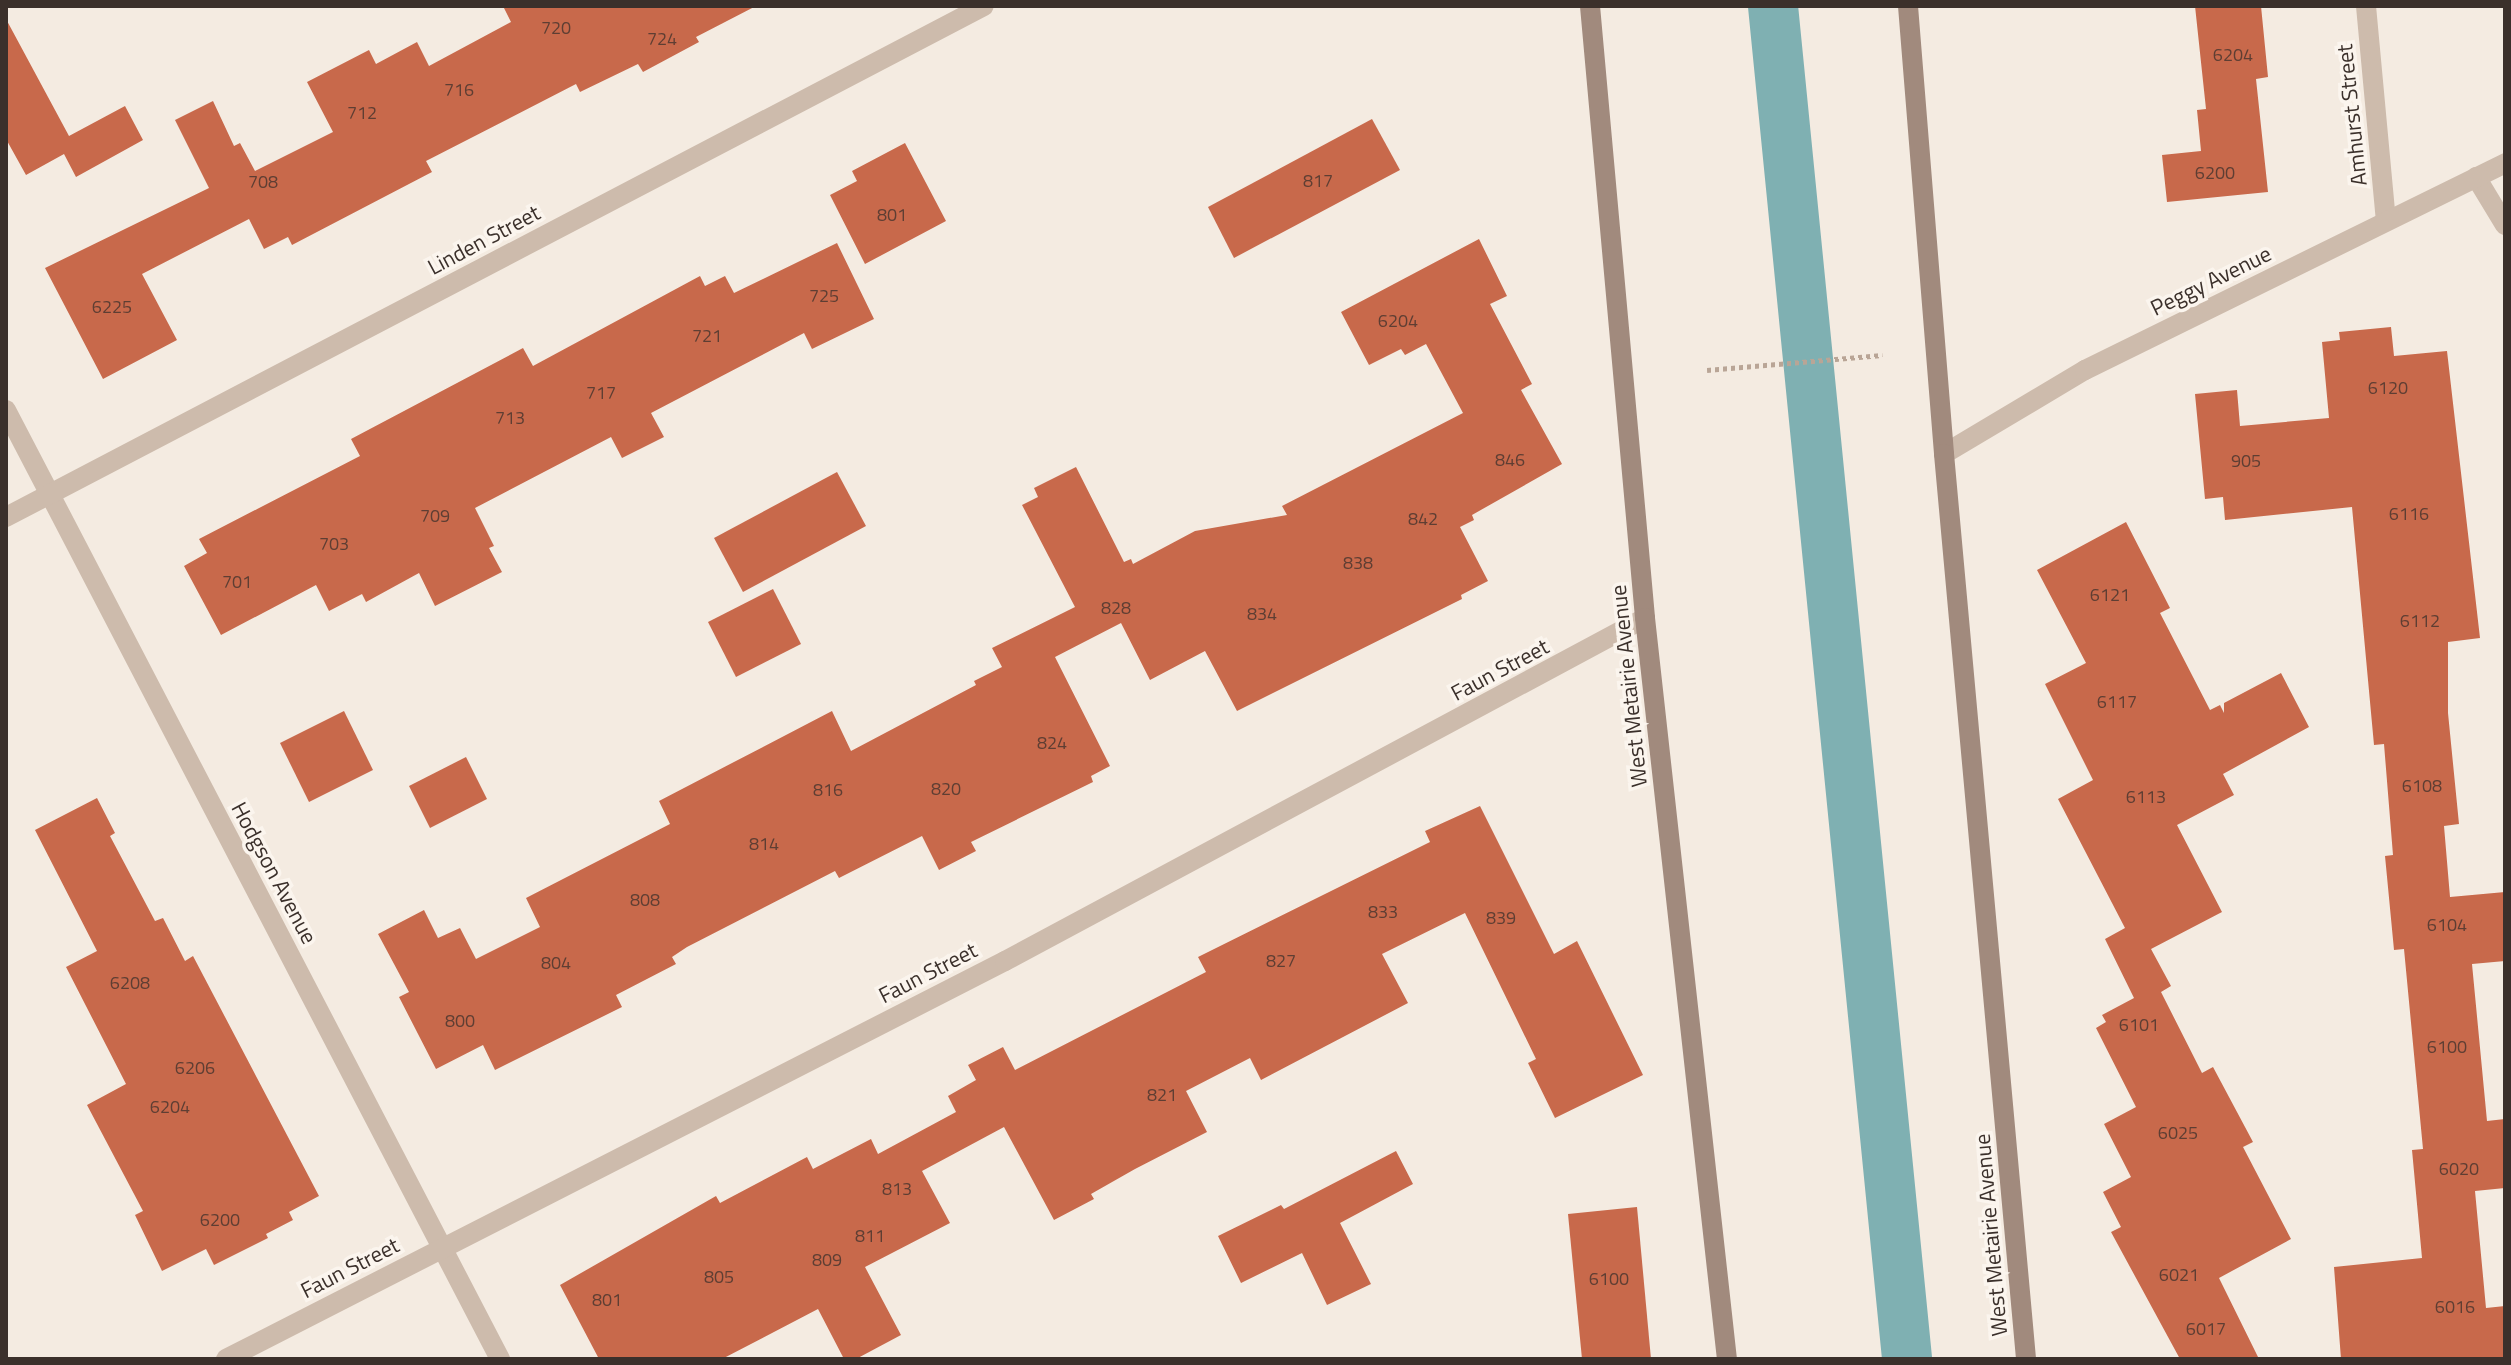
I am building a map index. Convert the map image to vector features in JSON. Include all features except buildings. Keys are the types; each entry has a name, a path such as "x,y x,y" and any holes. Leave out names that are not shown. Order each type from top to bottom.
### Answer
{"main road":[{"name":"West Metairie Avenue","path":"1590,6 1645,618 1727,1359"},
{"name":"West Metairie Avenue","path":"1908,6 1944,454 2026,1359"}],"street":[{"name":"Linden Street","path":"6,517 984,6"},
{"name":"Amhurst Street","path":"2366,6 2386,220"},
{"name":"Peggy Avenue","path":"1944,454 2085,370 2505,163"},
{"path":"2476,177 2505,225"},
{"name":"Hodgson Avenue","path":"6,410 500,1359"},
{"name":"Faun Street","path":"226,1359 1005,961 1645,618"}],"path":[{"path":"1707,370 1882,355"}],"waterway":[{"path":"1773,6 1907,1359"}]}
